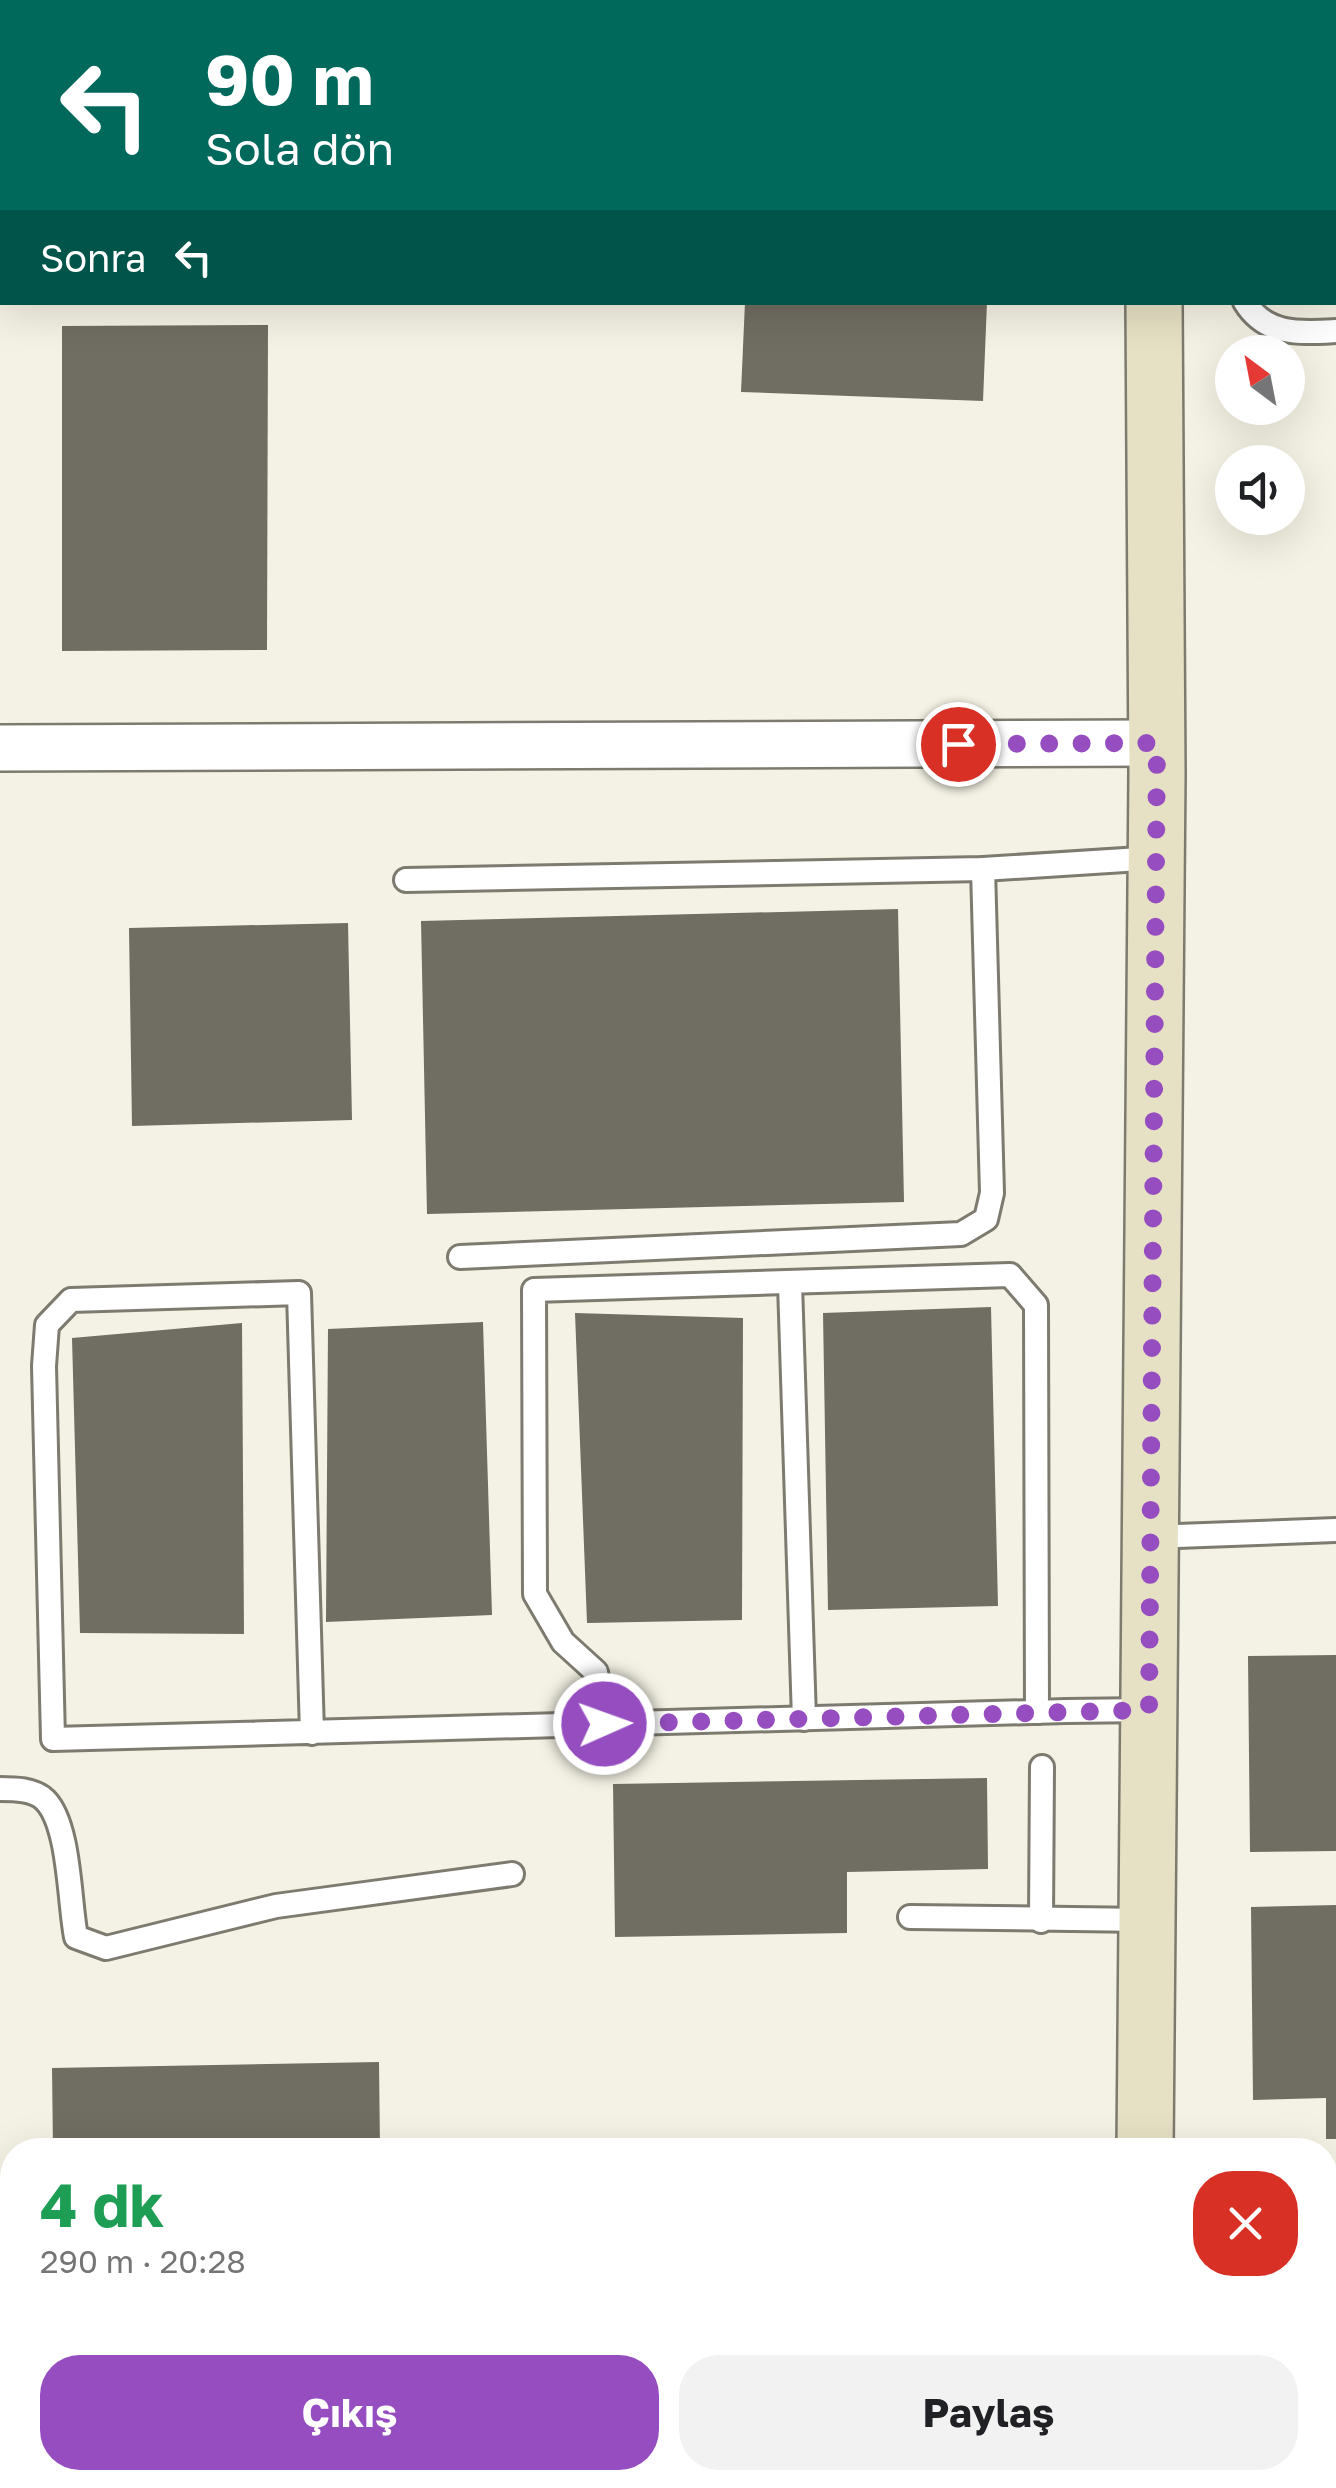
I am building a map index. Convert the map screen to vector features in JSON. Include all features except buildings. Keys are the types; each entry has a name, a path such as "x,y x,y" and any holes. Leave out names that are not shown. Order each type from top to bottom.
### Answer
{"street":[{"path":"1145,2138 1157,743 1154,305"},
{"path":"0,748 1157,743"}],"lane":[{"path":"1246,305 1255,319 1293,334 1336,330"},
{"path":"406,880 983,869 1156,858"},
{"path":"460,1256 961,1234 986,1218 992,1194 983,869"},
{"path":"604,1724 596,1672 563,1642 535,1594 534,1290 1010,1275 1036,1305 1036,1712"},
{"path":"790,1284 804,1719"},
{"path":"312,1733 299,1293 71,1300 47,1326 44,1366 53,1739 312,1733 1036,1712 1149,1710"},
{"path":"1150,1536 1336,1530"},
{"path":"1041,1921 1042,1767"},
{"path":"0,1789 23,1790 44,1799 62,1831 76,1936 106,1948 276,1906 512,1874"},
{"path":"910,1917 1147,1920"}],"route":[{"path":"604,1724 1149,1710 1157,743 958,744"}]}
